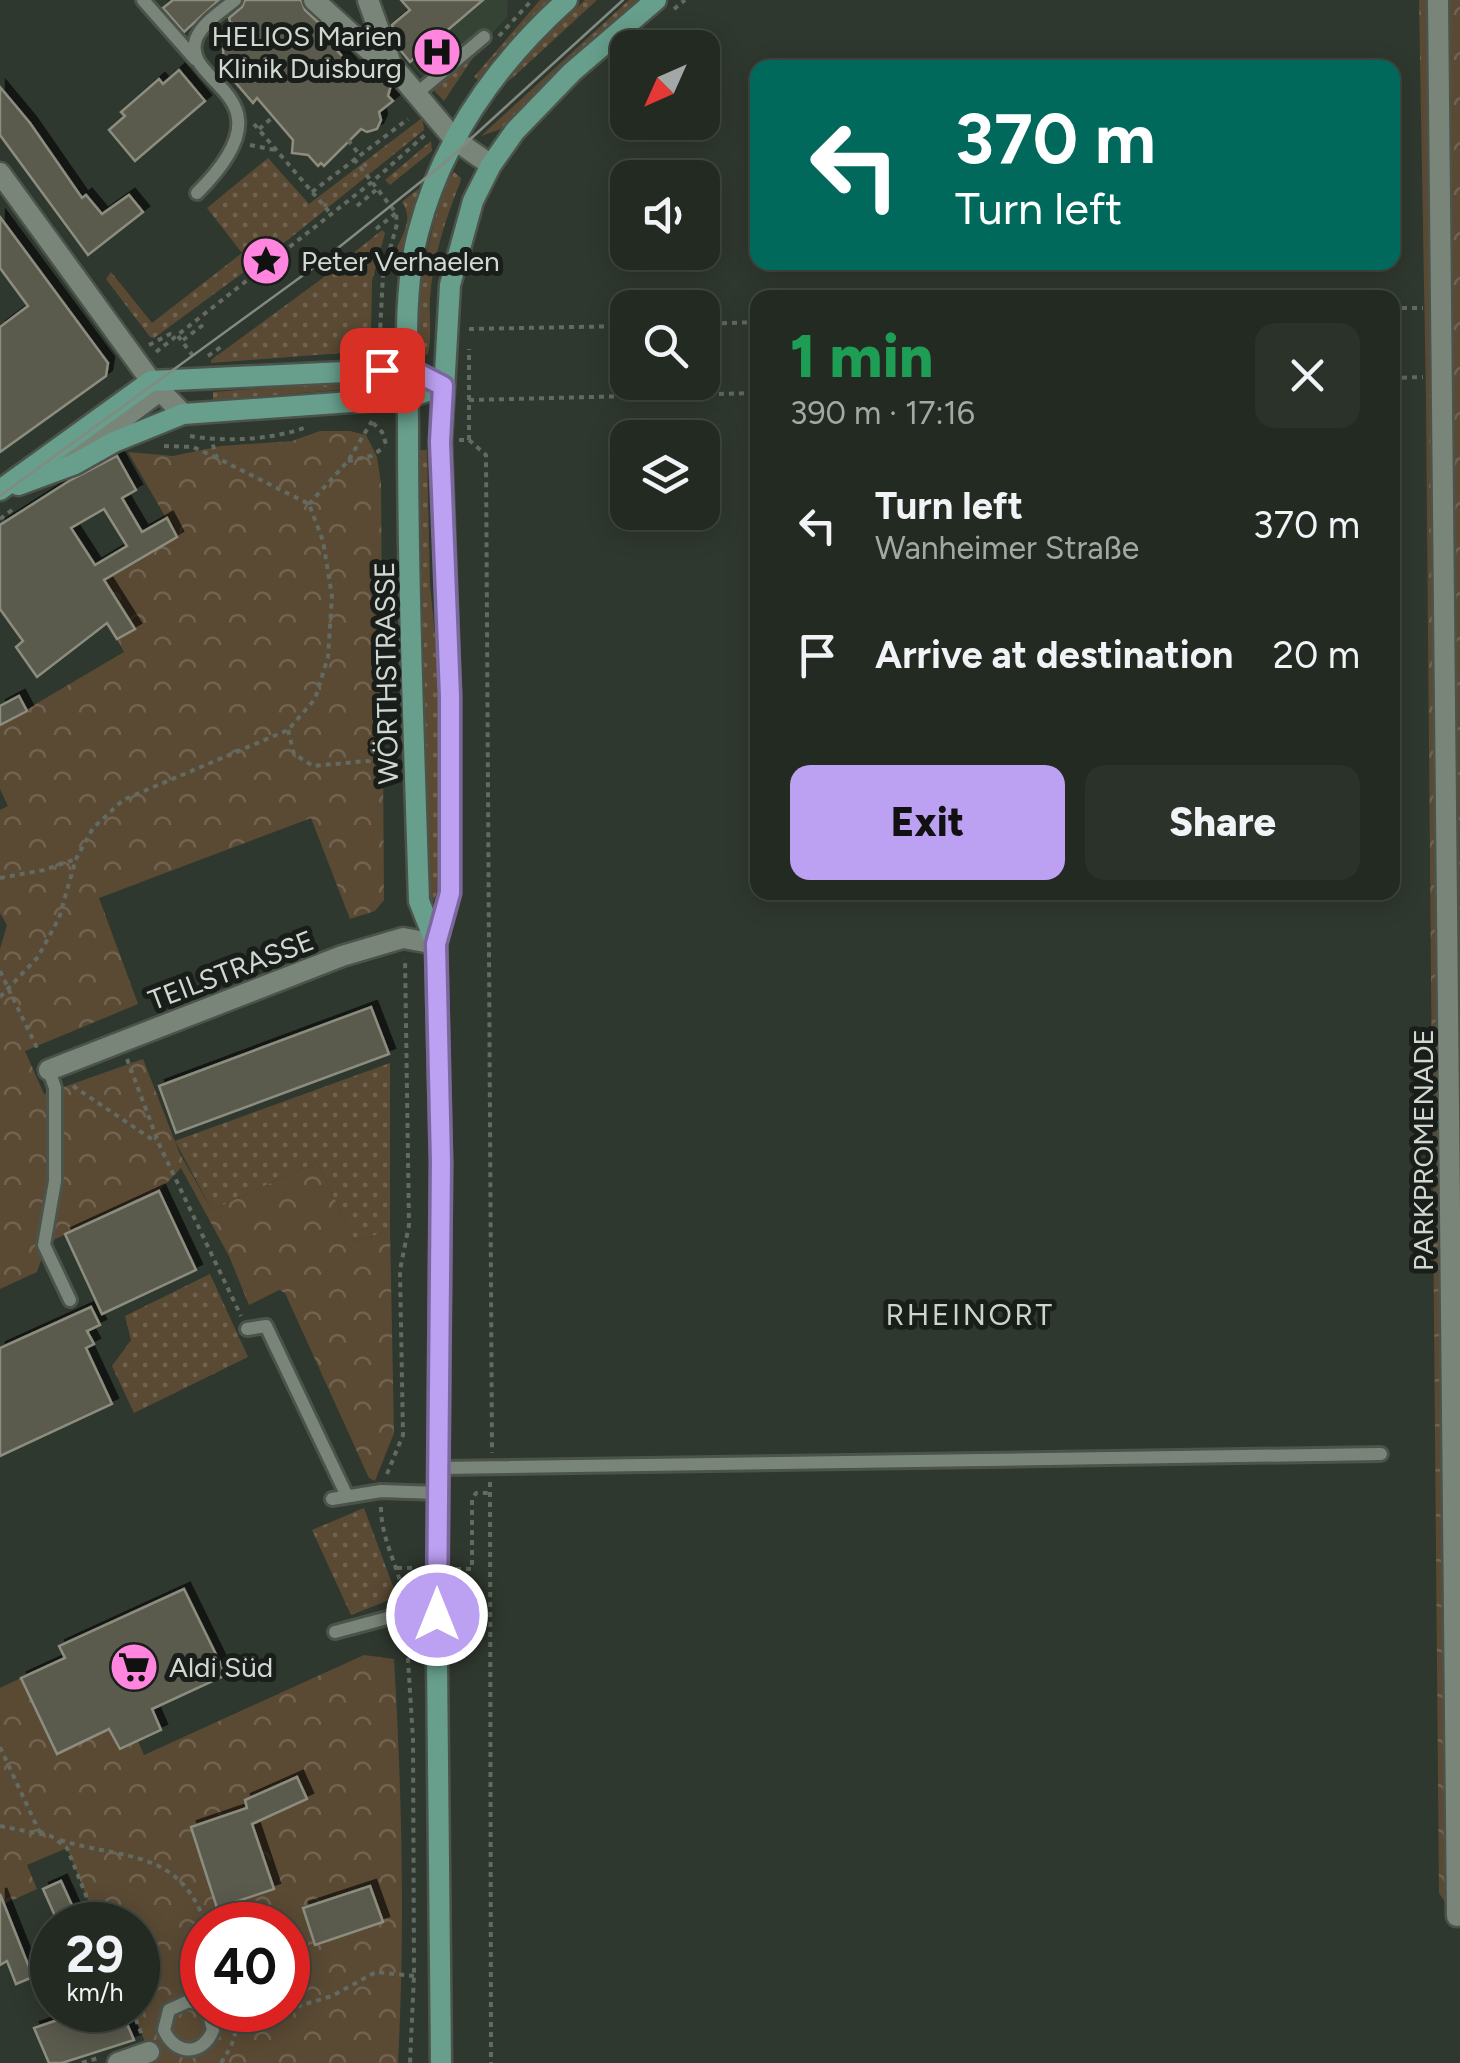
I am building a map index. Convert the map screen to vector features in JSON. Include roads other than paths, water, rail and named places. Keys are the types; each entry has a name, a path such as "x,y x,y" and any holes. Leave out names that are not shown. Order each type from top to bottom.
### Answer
{"street":[{"path":"314,0 368,50 391,64 454,140 490,166"},
{"path":"368,0 391,64"},
{"name":"WÖRTHSTRASSE","path":"436,944 419,901 407,398 410,282 418,234 462,122 504,63 567,0"},
{"name":"WÖRTHSTRASSE","path":"441,2063 437,1615 441,1162 436,944 450,893 450,696 440,442 450,286 463,230 490,166 542,100 656,0"},
{"name":"PARKPROMENADE","path":"1438,0 1451,1734 1457,1916"},
{"path":"0,173 141,367 183,414"},
{"path":"55,471 154,396 141,367"},
{"path":"0,490 141,367 408,368 443,386"},
{"path":"0,490 55,471 183,414 407,398 443,386"},
{"name":"TEILSTRASSE","path":"48,1070 342,956 403,938 436,944"},
{"path":"118,2063 148,2052"}],"lane":[{"path":"143,0 232,98 240,125 235,146 219,172 198,193"},
{"path":"196,60 194,43 201,29 235,0"},
{"path":"427,107 484,37"},
{"path":"48,1070 55,1088 55,1165 44,1245 70,1300"},
{"path":"247,1329 266,1326 347,1496"},
{"path":"438,1468 1381,1454"},
{"path":"332,1499 381,1492 438,1494"},
{"path":"334,1632 406,1613 437,1615"},
{"path":"180,2004 169,2010 164,2030 170,2043 184,2050 200,2048 212,2032"},
{"path":"148,2052 170,2043"}],"tram line":[{"path":"0,496 313,268 443,164 623,0"}],"place":[{"name":"HELIOS Marien Klinik Duisburg","path":"437,52"},
{"name":"Peter Verhaelen","path":"266,261"},
{"name":"Aldi Süd","path":"134,1667"}],"district":[{"name":"RHEINORT","path":"970,1315"}]}
